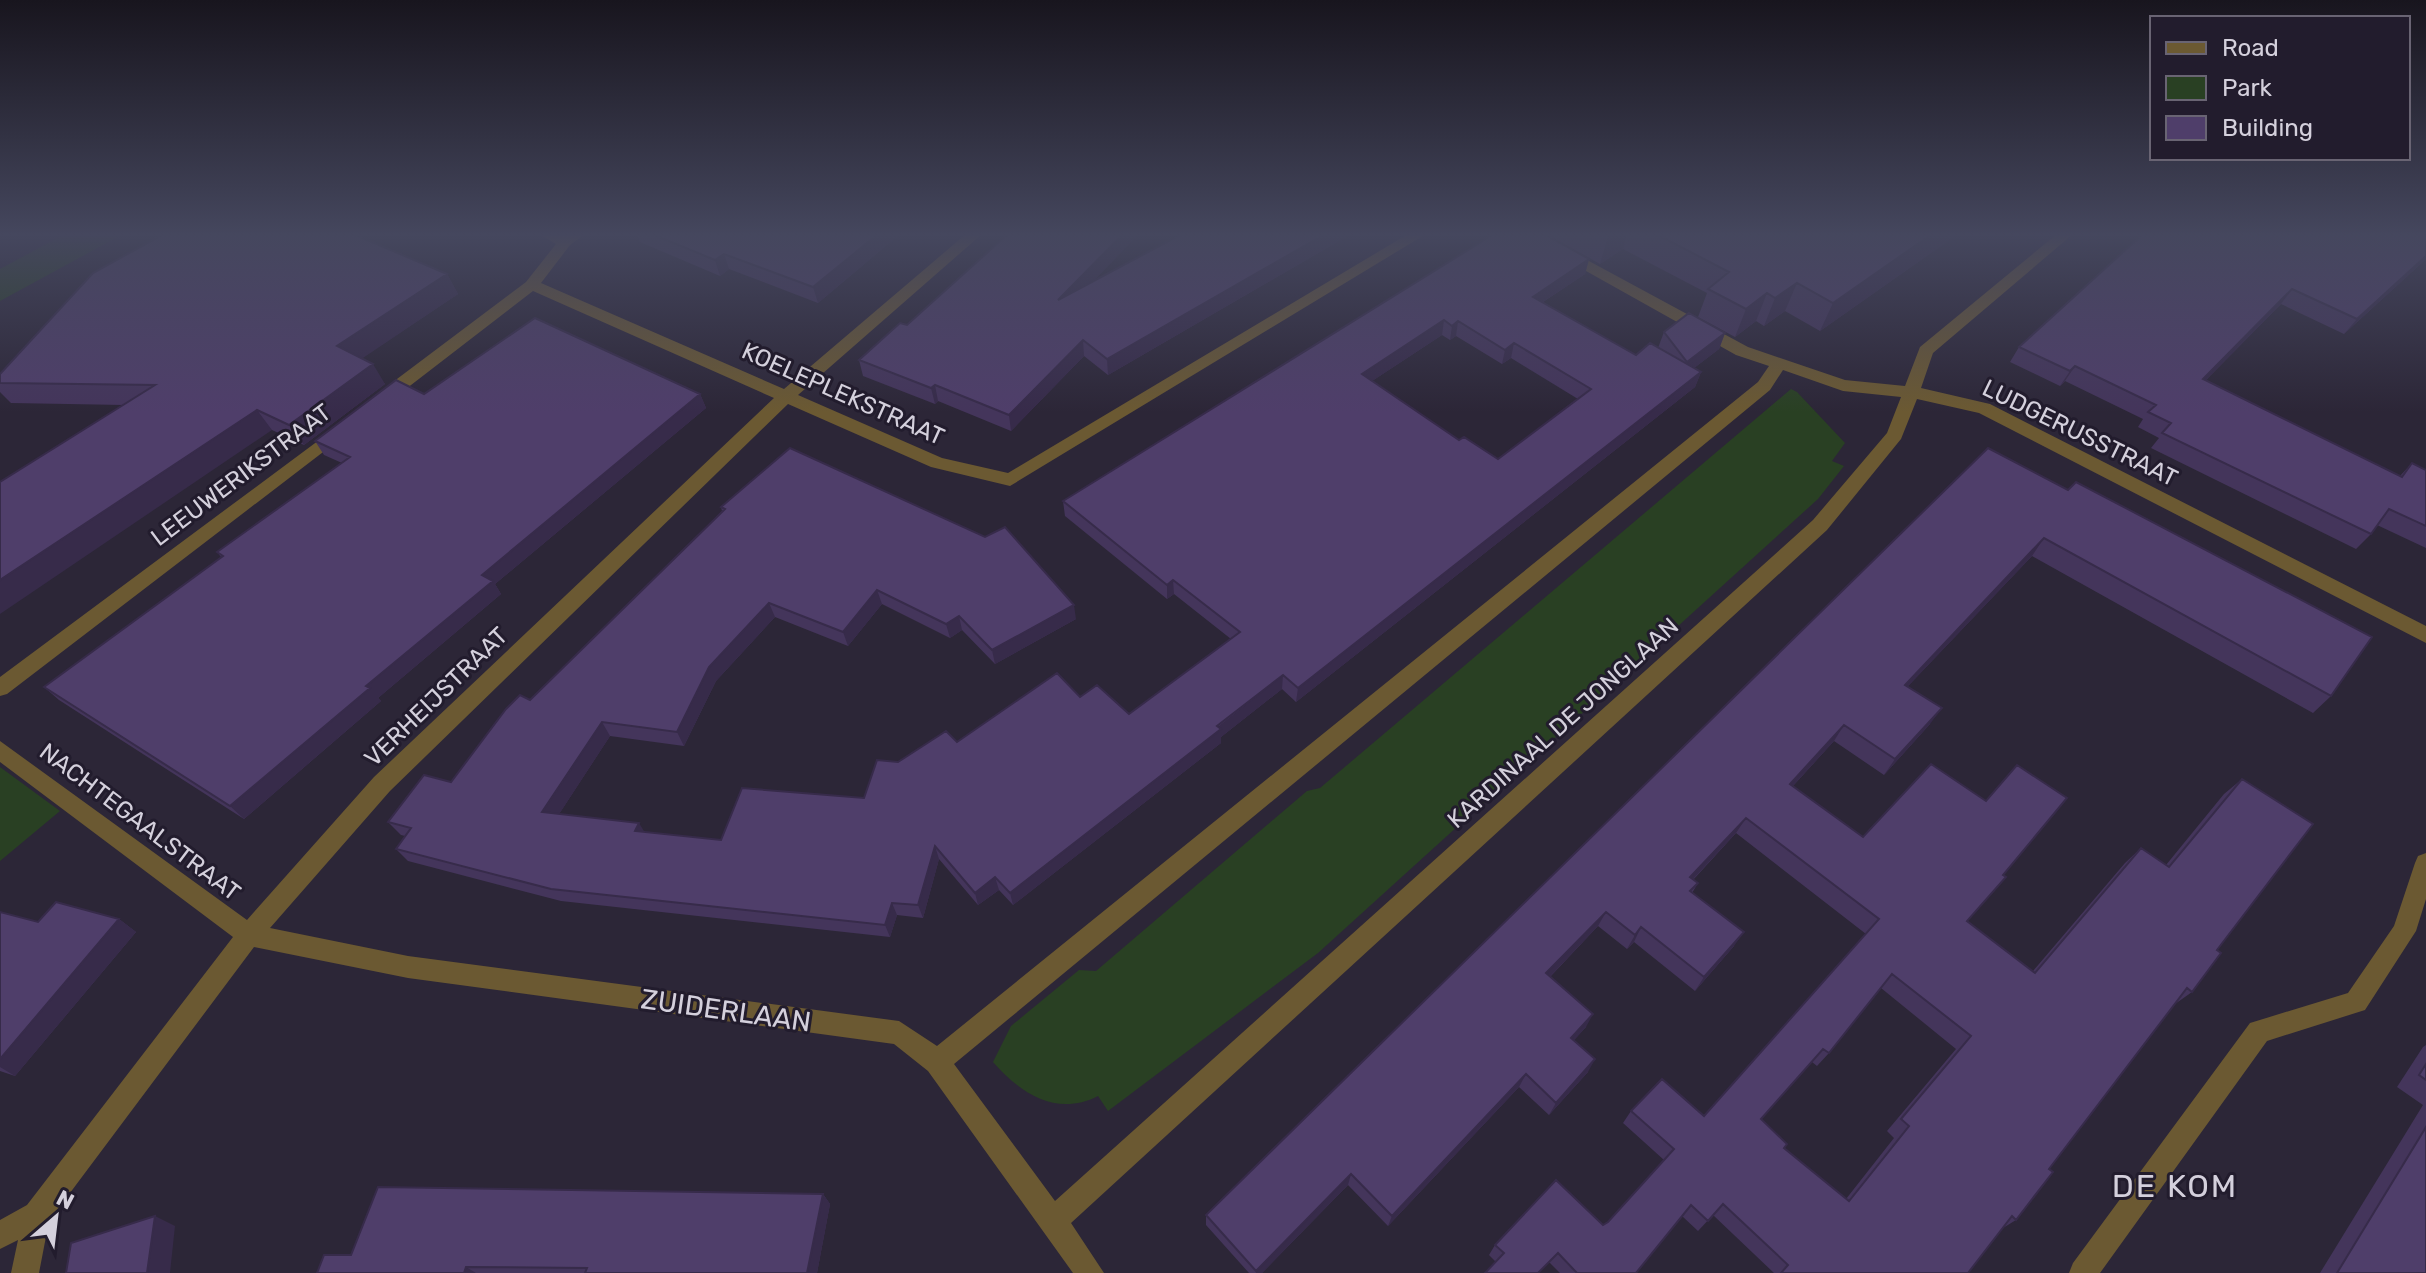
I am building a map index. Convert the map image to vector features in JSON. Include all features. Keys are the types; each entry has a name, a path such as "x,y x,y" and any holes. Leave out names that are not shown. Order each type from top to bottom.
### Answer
{"street":[{"name":"LEEUWERIKSTRAAT","path":"0,688 521,293"},
{"name":"KOELEPLEKSTRAAT","path":"552,293 937,463 1010,480 1320,293"},
{"name":"VERHEIJSTRAAT","path":"25,1273 37,1215 249,935 382,784 788,395 906,293"},
{"name":"LUDGERUSSTRAAT","path":"1636,293 1742,351 1843,385 1911,392 1984,408 2426,635"},
{"name":"KARDINAAL DE JONGLAAN","path":"1053,1221 1820,525 1895,435 1926,351 1995,293"},
{"path":"937,1062 1764,386 1779,363"},
{"name":"NACHTEGAALSTRAAT","path":"0,750 249,935"},
{"path":"2083,1273 2259,1031 2356,1002 2404,931 2426,863"},
{"name":"ZUIDERLAAN","path":"249,935 408,967 899,1033 937,1062 1090,1273"},
{"path":"0,1235 37,1215"}],"green space":[{"path":"0,293 14,293 0,301"},
{"path":"1791,389 1845,443 1832,461 1844,466 1818,499 1318,953 1108,1111 1098,1096 1068,1104 1041,1099 1015,1084 993,1062 1011,1026 1079,970 1096,971 1307,791 1320,788"},
{"path":"0,767 60,811 0,861"}],"building":[{"path":"74,293 417,293 337,346 373,364 289,425 257,410 0,580 0,482 155,385 0,383 0,374"},
{"path":"942,293 1064,293 1058,300 1070,293 1221,293 1107,359 1083,340 1009,415 935,385 931,388 859,360 900,323 907,325"},
{"path":"1398,293 1538,293 1533,297 1636,355 1650,343 1701,372 1298,688 1283,675 1217,726 1221,729 1010,893 995,877 975,893 935,846 918,905 892,903 885,925 551,889 396,849 411,828 388,822 424,775 451,782 520,695 530,700 725,509 721,507 790,448 985,537 1005,527 1074,605 992,650 959,616 946,624 877,590 843,632 769,603 709,667 677,732 602,722 542,812 639,823 635,831 721,840 742,788 864,798 877,760 898,762 946,731 957,742 1057,673 1080,697 1097,685 1129,714 1240,632 1173,580 1167,585 1063,501","holes":["1444,320 1452,326 1458,321 1505,350 1514,343 1591,389 1498,459 1464,437 1459,440 1362,374"]},
{"path":"1716,293 1766,293 1746,309"},
{"path":"1816,293 1847,293 1833,303"},
{"path":"2078,293 2288,293 2203,379 2402,477 2412,463 2426,470 2426,526 2389,509 2371,534 2162,433 2171,423 2148,412 2156,405 2075,366 2070,371 2019,347"},
{"path":"2302,293 2385,293 2357,319"},
{"path":"1689,313 1725,333 1687,362 1664,332"},
{"path":"535,318 700,394 482,575 493,581 366,686 370,688 230,806 44,687 223,556 217,552 350,457 315,441 396,380 424,394"},
{"path":"1988,448 2068,490 2076,482 2372,637 2331,696 2044,538 1905,685 1942,708 1895,759 1844,725 1790,784 1863,837 1931,764 1986,801 2017,765 2067,798 2003,875 2006,877 1967,921 2035,973 2141,848 2169,867 2242,779 2313,824 2217,950 2221,953 2192,992 2187,988 2049,1169 2053,1172 2016,1220 2012,1216 1968,1273 1781,1273 1788,1265 1723,1204 1708,1221 1691,1205 1636,1273 1577,1273 1558,1253 1538,1273 1485,1273 1504,1253 1495,1245 1556,1180 1603,1225 1608,1222 1674,1149 1631,1111 1662,1079 1704,1116 1879,919 1746,818 1690,877 1698,883 1690,891 1744,932 1704,977 1641,927 1635,935 1606,912 1546,973 1593,1014 1571,1038 1595,1059 1556,1103 1526,1074 1392,1216 1351,1174 1256,1271 1206,1215","holes":["1892,974 1971,1036 1901,1119 1909,1126 1849,1201 1784,1148 1787,1144 1761,1119 1823,1049 1829,1053"]},
{"path":"56,902 119,919 0,1059 0,912 38,922"},
{"path":"2426,1064 2426,1080 2419,1075"},
{"path":"2426,1127 2426,1273 2337,1273"},
{"path":"378,1187 823,1194 807,1273 585,1273 587,1268 466,1267 464,1273 317,1273 324,1255 351,1255"},
{"path":"155,1216 147,1273 66,1273 71,1243"}],"district":[{"name":"DE KOM","path":"2175,1186"}]}
